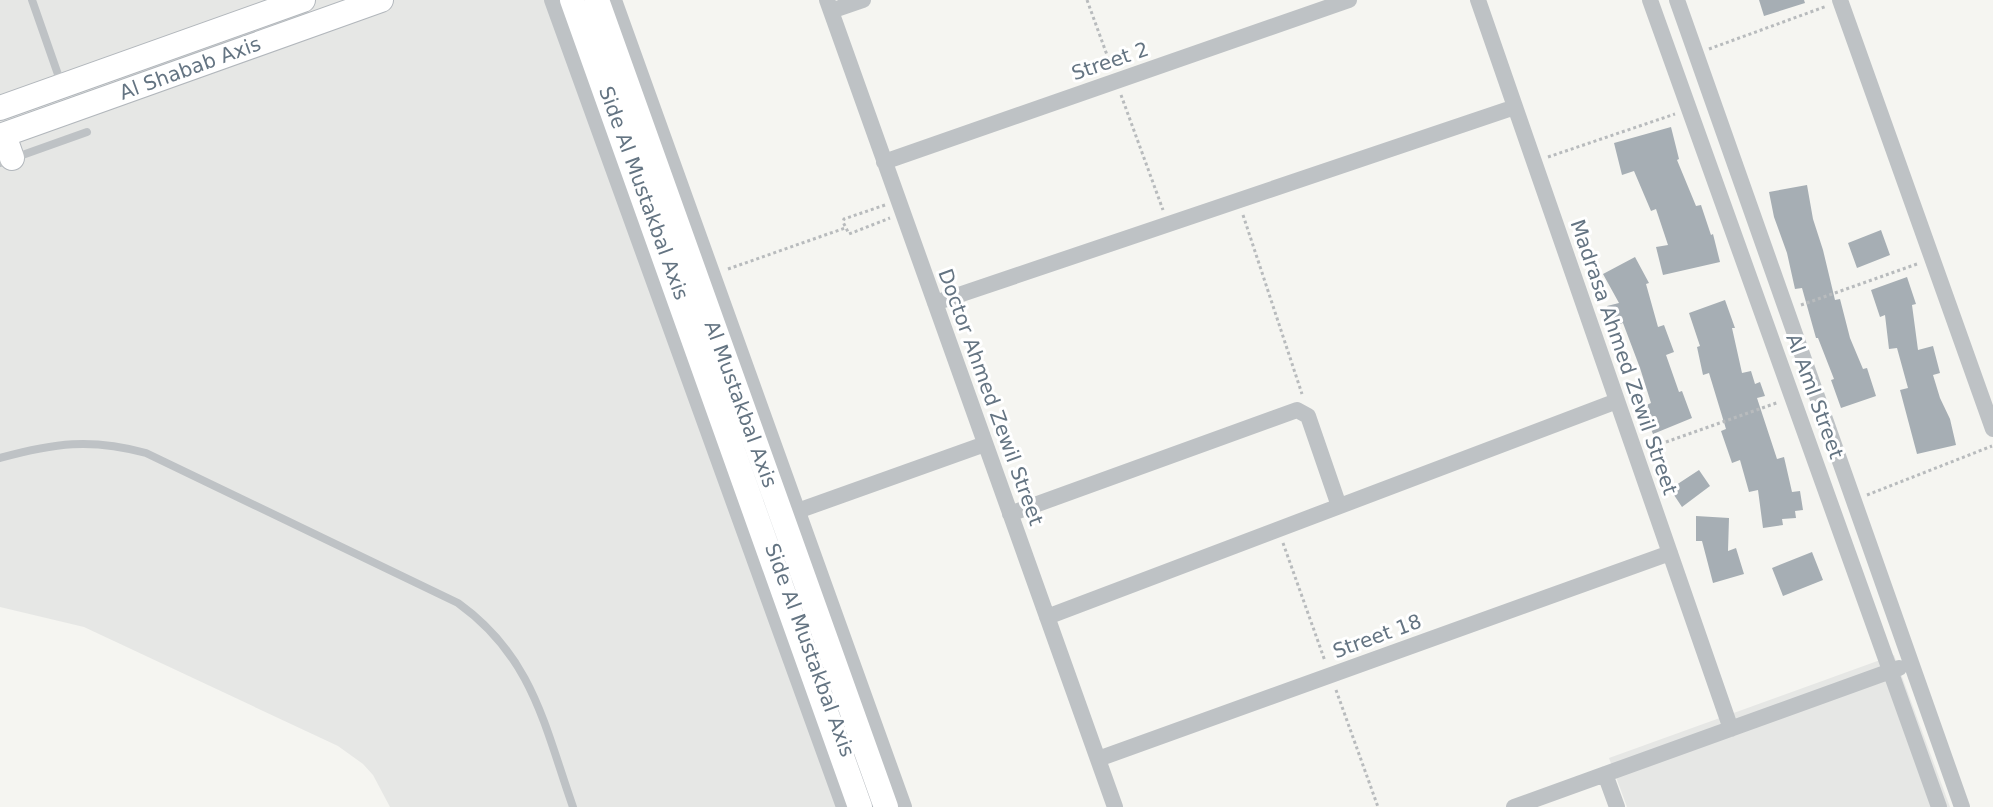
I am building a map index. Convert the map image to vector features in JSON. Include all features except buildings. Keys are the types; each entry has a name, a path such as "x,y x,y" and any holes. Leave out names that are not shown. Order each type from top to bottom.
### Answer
{"street":[{"name":"Al Shabab Axis","path":"0,108 303,0"},
{"name":"Al Shabab Axis","path":"2,135 381,0"},
{"name":"Side Al Mustakbal Axis","path":"552,0 844,807"},
{"name":"Al Mustakbal Axis","path":"572,0 780,517 860,807"},
{"name":"Al Mustakbal Axis","path":"597,0 780,517 886,807"},
{"name":"Side Al Mustakbal Axis","path":"614,0 712,274 780,517 904,807"},
{"path":"829,6 863,0"},
{"name":"Street 2","path":"884,162 1349,0"},
{"name":"Madrasa Ahmed Zewil Street","path":"1478,0 1731,729"},
{"name":"Al Aml Street","path":"1650,0 1939,807"},
{"name":"Al Aml Street","path":"1677,0 1962,807"},
{"path":"1840,0 1993,429"},
{"name":"Doctor Ahmed Zewil Street","path":"829,6 1115,807"},
{"path":"30,97 38,122"},
{"path":"935,303 1515,107"},
{"path":"2,135 6,160"},
{"path":"1047,617 1617,401"},
{"path":"1010,514 1290,411 1300,411 1308,416 1339,506"},
{"path":"780,517 985,444"},
{"name":"Street 18","path":"1098,759 1670,553"},
{"path":"1514,807 1910,664"},
{"path":"1605,774 1617,807"}],"lane":[{"path":"32,0 62,86"},
{"path":"6,160 87,132"},
{"path":"0,458 65,443 92,442 146,453 458,603 497,636 525,677 573,807"}],"path":[{"path":"1087,0 1168,226"},
{"path":"1696,54 1840,0"},
{"path":"1534,162 1688,110"},
{"path":"1239,202 1302,395 1300,411"},
{"path":"900,207 849,234 845,228 844,219 900,207"},
{"path":"712,274 845,228"},
{"path":"1788,309 1932,258"},
{"path":"1636,452 1794,397"},
{"path":"1854,500 1993,446"}],"shaded area":[{"path":"0,0 585,0 872,807 390,807 373,775 363,764 338,746 84,627 0,607"},
{"path":"1894,655 1950,807 1627,807 1609,758"}]}
